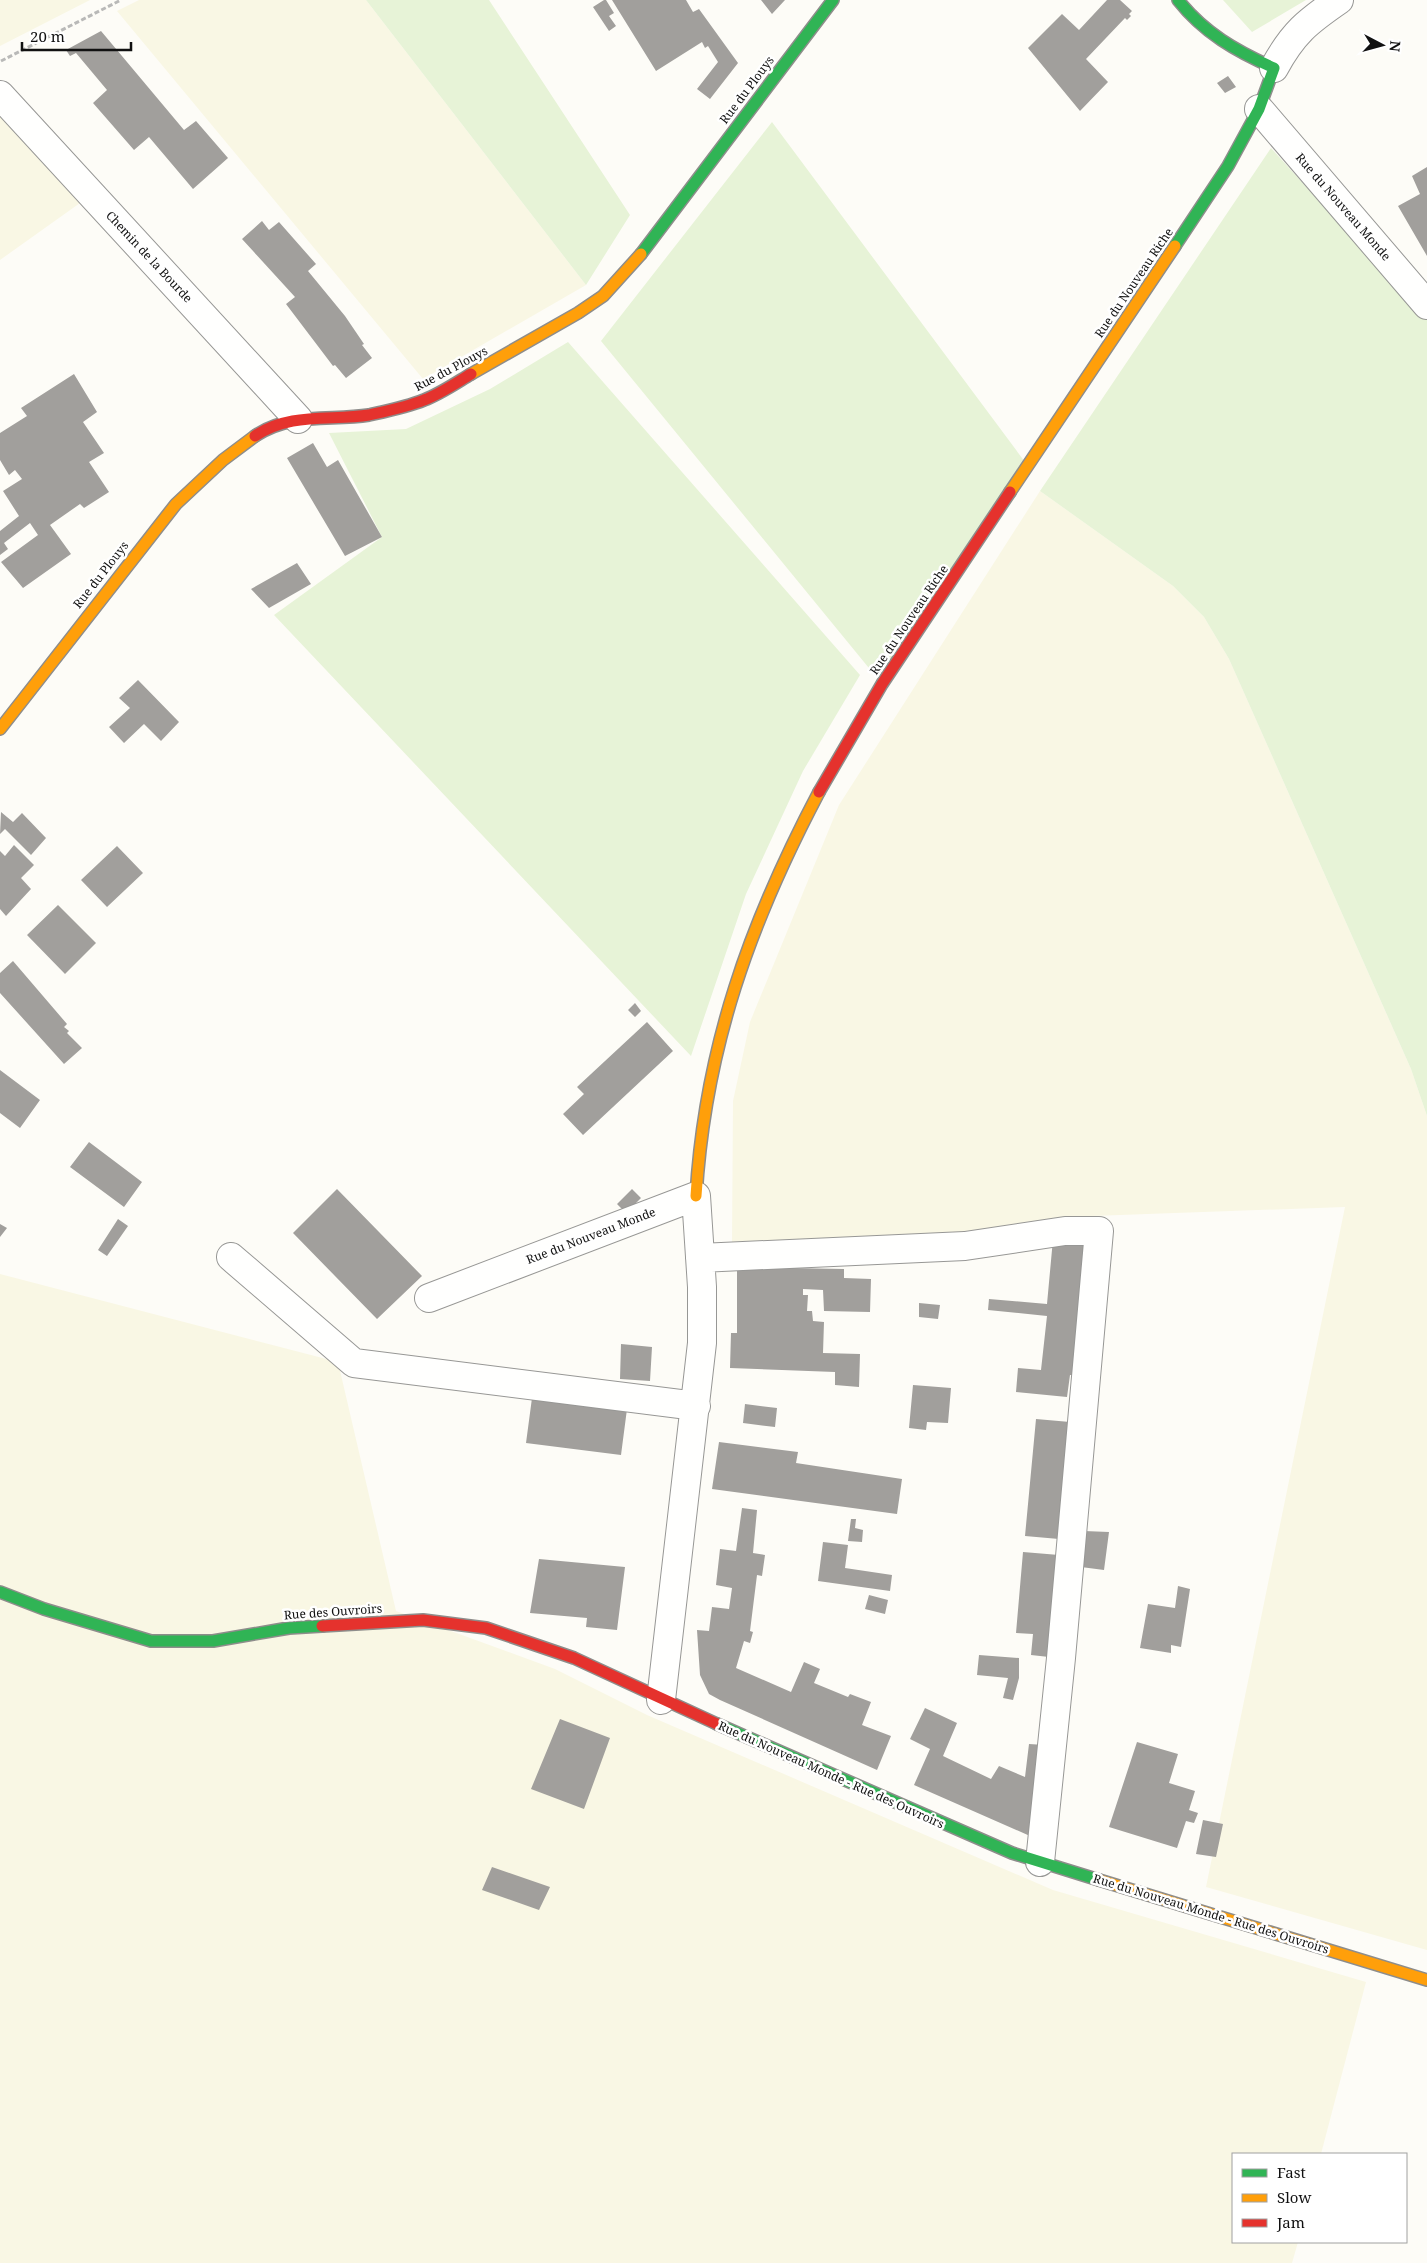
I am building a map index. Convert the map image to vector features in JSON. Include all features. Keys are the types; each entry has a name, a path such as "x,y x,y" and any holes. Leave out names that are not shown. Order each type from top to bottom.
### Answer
{"street":[{"name":"Rue du Plouys","path":"0,729 176,504 224,460 247,442 264,430 298,419 367,415 425,400 578,313 603,296 636,261 833,0"},
{"path":"1178,0 1212,37 1230,48 1274,68"},
{"path":"1259,109 1274,68 1288,42 1311,20 1339,0"},
{"name":"Chemin de la Bourde","path":"0,94 298,419"},
{"name":"Rue du Nouveau Monde","path":"1259,109 1427,305"},
{"name":"Rue du Nouveau Riche","path":"696,1196 702,1121 724,1021 748,949 808,812 834,762 877,692 1228,166 1259,109"},
{"path":"661,1700 696,1406 703,1317 696,1196"},
{"name":"Rue du Nouveau Monde","path":"429,1298 696,1196"},
{"path":"700,1258 965,1246 1065,1231 1099,1232 1061,1658 1040,1862"},
{"path":"231,1257 354,1363 696,1406"},
{"name":"Rue des Ouvroirs","path":"0,1592 44,1609 151,1641 213,1641 289,1628 423,1620 486,1628 574,1658 661,1700"},
{"name":"Rue du Nouveau Monde - Rue des Ouvroirs","path":"661,1700 988,1844 1040,1862 1427,1980"}],"path":[{"path":"0,62 121,0"}],"shaded area":[{"path":"0,0 90,0 0,46"},
{"path":"139,0 366,0 586,285 423,379 117,11"},
{"path":"0,114 80,203 0,260"},
{"path":"1040,491 1173,586 1204,617 1229,659 1411,1069 1427,1116 1427,1950 1206,1887 1345,1207 1092,1216 985,1231 732,1242 733,1101 750,1022 839,805"},
{"path":"0,1274 338,1362 396,1611 555,1669 647,1715 1053,1890 1366,1982 1321,2153 1232,2153 1232,2243 1298,2243 1292,2263 0,2263"}],"green space":[{"path":"366,0 489,0 630,215 586,285"},
{"path":"1223,0 1306,0 1252,32"},
{"path":"772,122 1028,466 882,684 601,341"},
{"path":"1271,148 1427,320 1427,1116 1411,1069 1229,659 1204,617 1173,586 1040,491"},
{"path":"568,342 860,675 803,771 746,894 691,1056 274,615 382,537 329,433 406,429 490,389"}],"building":[{"path":"606,0 614,13 609,16 616,26 609,31 593,7"},
{"path":"612,0 686,0 693,12 699,9 738,63 710,99 697,89 718,62 708,46 705,48 702,42 656,71"},
{"path":"761,0 785,0 772,14"},
{"path":"1107,0 1120,0 1132,11 1129,14 1131,16 1127,20 1125,18 1086,59 1108,82 1080,111 1028,48 1062,14 1079,30"},
{"path":"101,31 184,130 196,121 228,158 193,189 149,137 134,150 93,103 107,90 76,53 70,56 66,50"},
{"path":"1228,76 1236,87 1225,93 1217,83"},
{"path":"1427,167 1427,256 1398,206 1420,194 1412,176"},
{"path":"262,221 269,230 279,222 316,264 308,271 345,316 372,358 346,378 335,365 333,366 286,304 295,297 242,239"},
{"path":"74,374 97,412 83,422 104,453 89,462 109,492 84,508 80,504 50,525 71,554 23,588 1,562 38,535 30,523 4,543 8,549 0,555 0,531 19,516 3,491 22,479 15,470 9,475 0,460 0,433 27,416 21,408"},
{"path":"313,443 327,467 338,460 382,537 345,556 287,458"},
{"path":"297,563 311,584 269,608 251,589"},
{"path":"138,680 179,722 161,741 144,724 124,743 109,727 130,708 119,698"},
{"path":"1,812 13,822 22,813 46,838 31,855 5,829 0,834"},
{"path":"14,845 34,865 21,878 31,889 6,916 0,909 0,851 5,856"},
{"path":"117,846 143,873 107,907 81,880"},
{"path":"58,905 96,943 65,974 27,935"},
{"path":"13,961 67,1024 64,1027 69,1031 67,1033 82,1048 64,1064 0,993 0,973"},
{"path":"635,1003 641,1011 635,1017 628,1010"},
{"path":"647,1022 673,1051 583,1135 563,1114 584,1094 577,1087"},
{"path":"0,1070 40,1100 20,1128 0,1113"},
{"path":"89,1142 142,1182 124,1207 70,1167"},
{"path":"337,1189 422,1276 377,1319 293,1233"},
{"path":"632,1189 641,1198 626,1213 617,1204"},
{"path":"118,1219 128,1226 107,1256 98,1250"},
{"path":"0,1224 7,1228 0,1237"},
{"path":"1053,1239 1088,1242 1076,1375 1070,1375 1067,1397 1016,1392 1018,1368 1041,1370 1047,1316 988,1310 989,1299 1047,1304"},
{"path":"737,1267 844,1269 844,1278 871,1279 870,1312 824,1311 823,1290 803,1289 803,1295 808,1295 807,1311 812,1311 813,1321 824,1322 823,1353 860,1354 859,1387 835,1385 835,1372 730,1368 731,1333 737,1333"},
{"path":"919,1303 940,1305 938,1319 919,1317"},
{"path":"621,1344 652,1347 650,1381 620,1379"},
{"path":"913,1385 951,1388 948,1423 927,1422 926,1430 909,1428"},
{"path":"532,1398 627,1409 621,1455 526,1443"},
{"path":"745,1404 777,1408 775,1427 743,1423"},
{"path":"1036,1419 1070,1422 1059,1539 1025,1536"},
{"path":"719,1442 798,1452 796,1463 902,1479 897,1514 712,1489"},
{"path":"742,1508 757,1510 753,1553 765,1555 762,1576 757,1575 750,1631 753,1632 750,1643 744,1641 736,1668 791,1692 804,1662 820,1669 814,1683 848,1697 850,1694 871,1702 862,1725 891,1736 877,1770 709,1694 700,1675 697,1630 709,1631 712,1607 729,1609 732,1588 716,1585 720,1549 736,1551"},
{"path":"851,1519 856,1519 855,1528 863,1530 862,1542 848,1541"},
{"path":"1084,1531 1109,1532 1104,1570 1081,1567"},
{"path":"823,1542 848,1545 845,1568 892,1575 890,1591 818,1581"},
{"path":"1023,1552 1059,1555 1049,1657 1031,1655 1033,1634 1016,1633"},
{"path":"539,1559 625,1567 617,1630 586,1627 587,1618 530,1613"},
{"path":"1178,1586 1190,1589 1181,1647 1171,1645 1171,1653 1140,1648 1148,1604 1175,1608"},
{"path":"869,1595 888,1600 885,1614 865,1609"},
{"path":"979,1655 1019,1658 1019,1678 1013,1700 1003,1698 1008,1678 977,1675"},
{"path":"925,1708 957,1723 943,1756 991,1779 999,1766 1025,1777 1029,1744 1045,1745 1030,1836 914,1785 930,1749 910,1739"},
{"path":"560,1719 610,1738 584,1809 531,1789"},
{"path":"1137,1742 1178,1754 1169,1783 1195,1791 1189,1810 1198,1813 1194,1823 1186,1821 1177,1848 1109,1827"},
{"path":"1203,1820 1223,1824 1216,1857 1196,1854"},
{"path":"492,1867 550,1887 539,1910 482,1890"}],"traffic: fast":[{"path":"641,254 833,0"},
{"path":"1175,246 1228,166 1259,109 1274,68 1234,48 1210,32 1178,0"},
{"path":"0,1592 44,1609 151,1641 213,1641 289,1628 322,1626"},
{"path":"717,1724 1012,1853 1099,1880"}],"traffic: slow":[{"path":"1010,492 1175,246"},
{"path":"471,374 578,313 603,296 641,254"},
{"path":"0,729 176,504 223,460 255,436"},
{"path":"696,1196 701,1141 709,1088 735,987 772,889 819,792"},
{"path":"1099,1880 1427,1980"}],"traffic: jam":[{"path":"255,436 268,428 296,420 354,417 404,407 436,395 471,374"},
{"path":"819,792 882,684 1010,492"},
{"path":"322,1626 423,1620 486,1628 574,1658 717,1724"}]}
